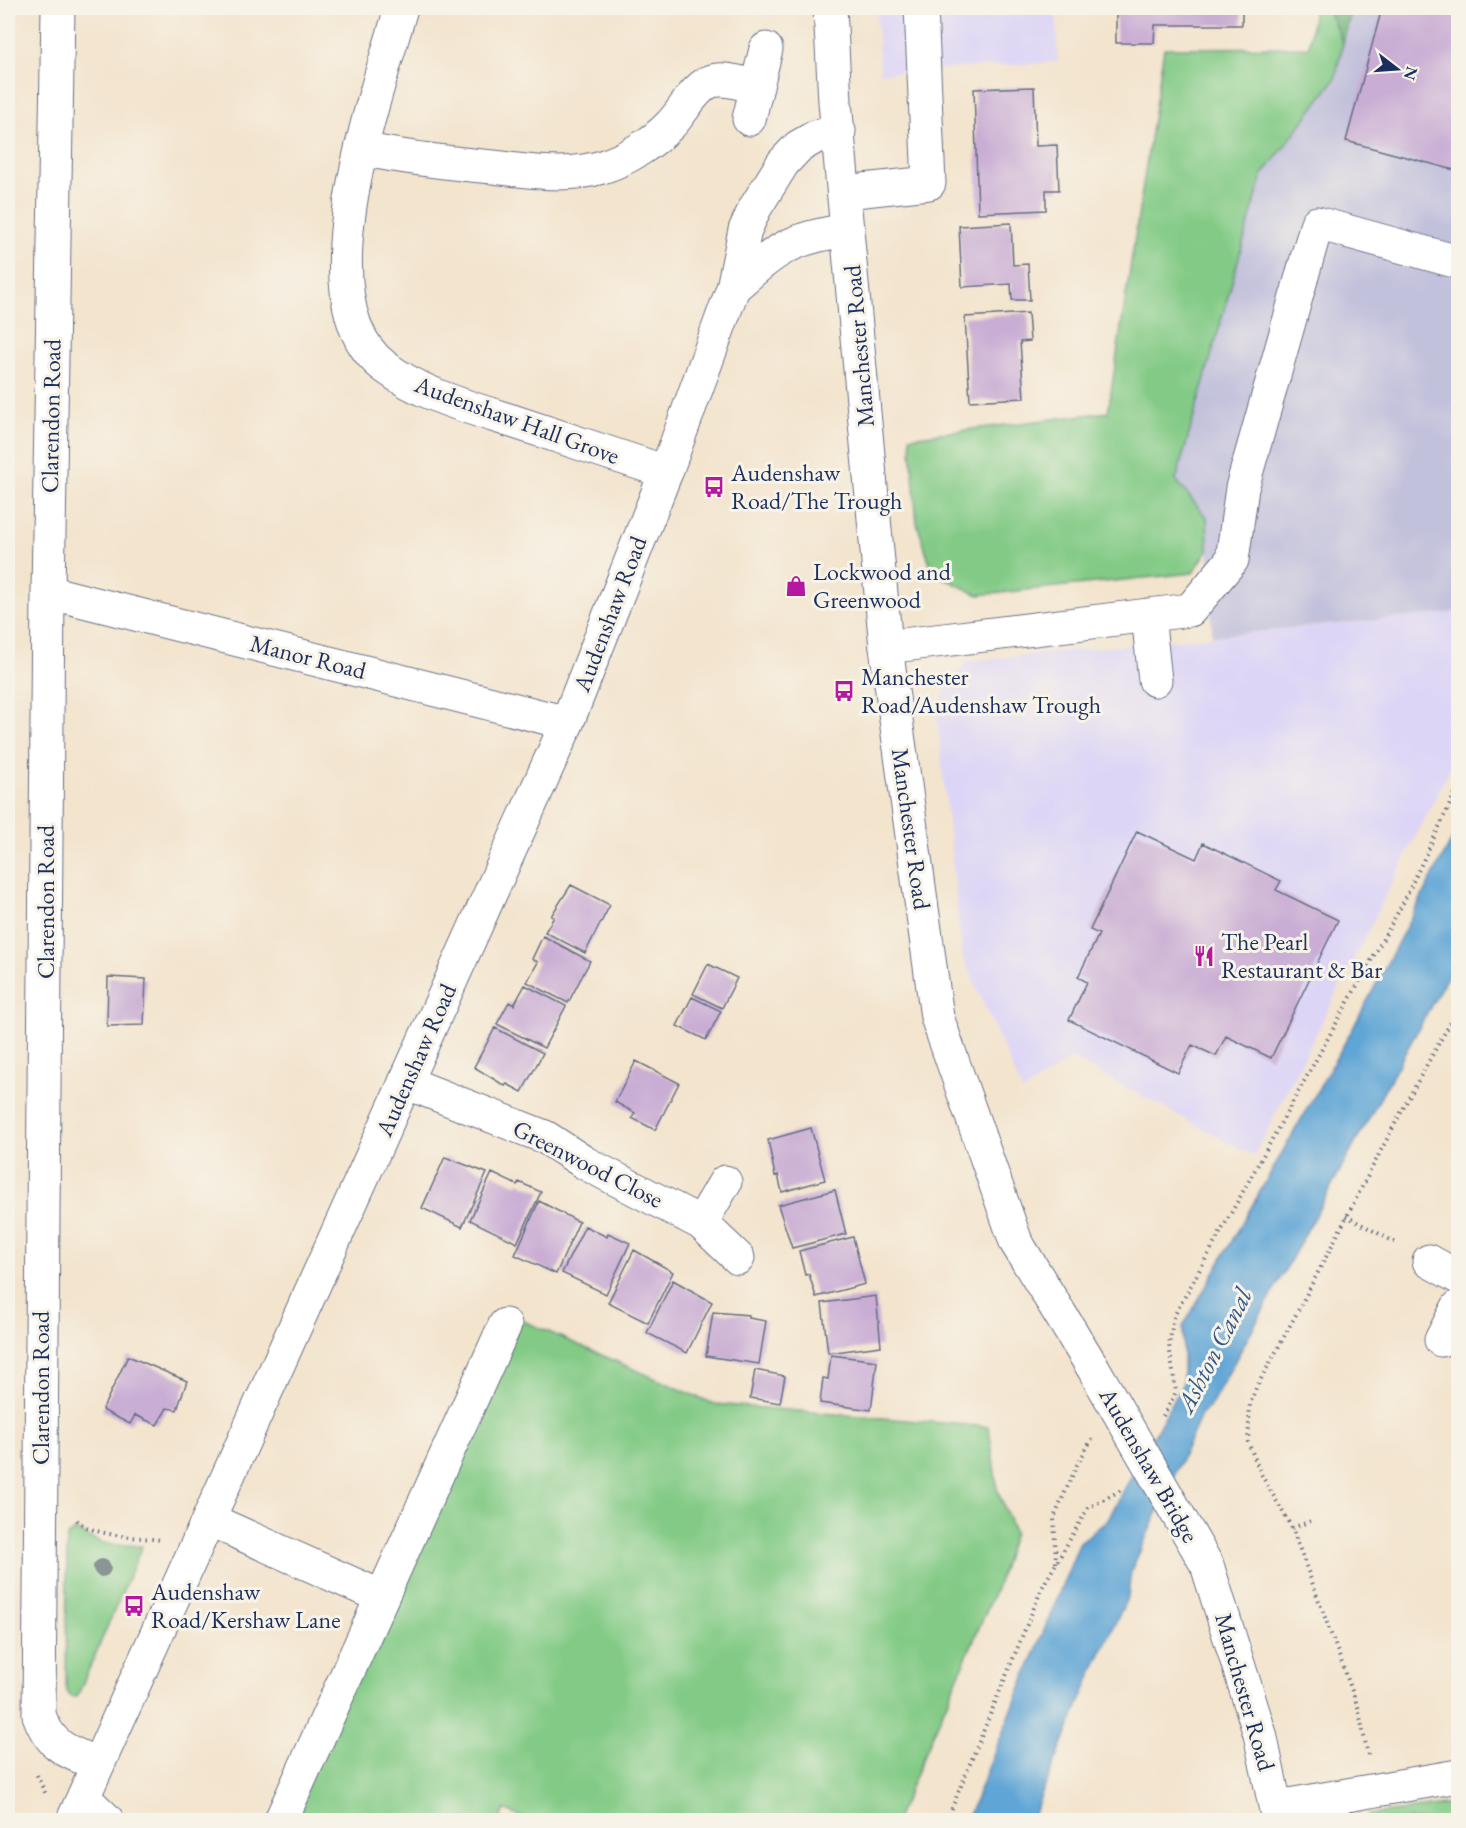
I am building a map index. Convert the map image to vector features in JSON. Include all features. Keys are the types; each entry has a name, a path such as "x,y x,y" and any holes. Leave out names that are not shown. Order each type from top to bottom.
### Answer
{"main road":[{"name":"Clarendon Road","path":"58,8 48,592 39,1715 45,1731 62,1749 99,1764"},
{"name":"Audenshaw Hall Grove","path":"401,8 361,149 346,224 347,297 357,329 368,349 384,367 416,385 472,408 666,472"},
{"name":"Manchester Road","path":"830,8 886,647 937,1017 1016,1242 1092,1366"},
{"path":"845,192 929,183 921,8"},
{"path":"749,119 766,49"},
{"path":"361,149 442,162 553,173 577,172 602,167 649,143 671,124 700,89 709,82 721,80 757,87"},
{"name":"Audenshaw Road","path":"78,1809 205,1532 567,723 666,472 733,288 744,230 754,208 783,163 798,147 817,136 839,131"},
{"path":"886,647 1190,610 1232,560 1242,488 1317,224 1458,262"},
{"name":"Audenshaw Road","path":"733,288 768,257 795,241 848,230"},
{"name":"Manor Road","path":"48,592 567,723"},
{"path":"1148,615 1155,680"},
{"name":"Greenwood Close","path":"405,1082 545,1137 585,1163 701,1223 738,1258"},
{"path":"701,1223 725,1182"},
{"path":"1429,1261 1458,1277"},
{"path":"1441,1341 1458,1307"},
{"path":"281,1821 505,1326"},
{"name":"Audenshaw Bridge","path":"1092,1366 1207,1565"},
{"path":"205,1532 382,1597"},
{"name":"Manchester Road","path":"1207,1565 1260,1734 1278,1814"},
{"path":"1278,1814 1376,1789 1458,1776"},
{"path":"78,1809 107,1821"}],"path":[{"path":"1160,1421 1176,1392 1169,1345 1174,1316 1392,923 1458,786"},
{"path":"1376,1789 1358,1707 1292,1528 1261,1474 1248,1442 1250,1404 1256,1388 1306,1298 1346,1216 1458,1010"},
{"path":"1346,1216 1429,1261"},
{"path":"1056,1564 1054,1518 1077,1465 1114,1403"},
{"path":"947,1821 1042,1588 1089,1508 1124,1488"},
{"path":"74,1516 81,1524 116,1535 205,1532"},
{"path":"1292,1528 1314,1520"}],"shaded area":[{"path":"876,8 1056,8 1058,62 880,73"},
{"path":"1352,8 1458,8 1458,612 1212,636 1207,518 1176,480 1262,176 1335,79"},
{"path":"1458,612 1458,745 1449,771 1254,1156 1071,1058 1023,1092 962,955 937,716 945,690 967,661"}],"green space":[{"path":"1314,8 1327,8 1343,43 1335,79 1262,176 1176,480 1207,518 1208,550 1193,573 978,595 933,573 917,523 910,437 1108,412 1164,48 1309,47"},
{"path":"1327,8 1352,8 1343,43"},
{"path":"521,1320 714,1404 989,1427 997,1489 1014,1532 997,1586 896,1820 528,1820 504,1810 500,1820 285,1819"},
{"path":"77,1530 102,1543 142,1546 77,1697 69,1696 66,1691 67,1536"},
{"path":"1458,1803 1458,1820 1365,1820 1368,1815"}],"water":[{"name":"Ashton Canal","path":"1458,828 1458,957 1209,1408 1203,1411 1131,1571 1128,1596 1092,1673 1031,1820 967,1820 1080,1542 1107,1521 1183,1383 1183,1327 1353,1028"}],"building":[{"path":"1116,8 1242,8 1242,25 1155,25 1154,43 1116,43"},
{"path":"1382,8 1458,8 1458,171 1346,141"},
{"path":"1034,87 1036,146 1057,145 1059,190 1046,190 1046,210 978,213 974,89"},
{"path":"1011,223 1013,265 1028,264 1030,300 1012,300 1011,284 962,287 959,226"},
{"path":"1028,313 1030,341 1020,342 1024,398 970,401 965,317"},
{"name":"The Pearl Restaurant & Bar","path":"1137,831 1196,859 1203,843 1281,881 1276,890 1338,920 1271,1058 1226,1036 1216,1056 1192,1045 1178,1073 1069,1020 1087,982 1078,977 1099,934 1090,930"},
{"path":"571,885 610,905 585,953 545,932 554,917 551,916"},
{"path":"543,936 590,961 568,1003 527,982 538,962 532,959"},
{"path":"708,964 737,978 722,1008 693,994"},
{"path":"108,977 146,979 144,1025 107,1026"},
{"path":"525,985 566,1006 544,1048 497,1024 509,1002 514,1005"},
{"path":"692,997 721,1011 706,1040 677,1026"},
{"path":"495,1028 543,1053 522,1092 507,1084 505,1086 474,1067"},
{"path":"636,1061 679,1083 655,1130 632,1118 635,1113 615,1102"},
{"path":"811,1128 825,1180 782,1192 778,1175 775,1176 768,1140"},
{"path":"445,1157 487,1173 462,1227 422,1208"},
{"path":"492,1173 517,1185 519,1182 541,1192 517,1243 470,1220"},
{"path":"835,1190 846,1234 792,1248 778,1205"},
{"path":"539,1201 579,1222 556,1274 515,1255"},
{"path":"585,1226 607,1237 608,1233 630,1243 606,1294 562,1273"},
{"path":"853,1237 865,1284 816,1297 809,1274 805,1275 799,1251"},
{"path":"634,1250 673,1272 648,1323 608,1303"},
{"path":"673,1280 712,1302 687,1353 647,1333"},
{"path":"876,1296 881,1346 828,1353 822,1303"},
{"path":"713,1312 749,1315 749,1318 766,1321 759,1364 706,1356"},
{"path":"831,1355 877,1361 871,1410 820,1403 823,1378 828,1379"},
{"path":"128,1356 187,1381 177,1410 167,1408 157,1425 135,1415 130,1424 102,1410"},
{"path":"755,1370 785,1376 780,1403 750,1398"}],"place":[{"name":"Audenshaw Road/The Trough","path":"714,487"},
{"name":"Lockwood and Greenwood","path":"796,586"},
{"name":"Manchester Road/Audenshaw Trough","path":"844,691"},
{"name":"The Pearl Restaurant & Bar","path":"1204,956"},
{"name":"Audenshaw Road/Kershaw Lane","path":"134,1606"}]}
